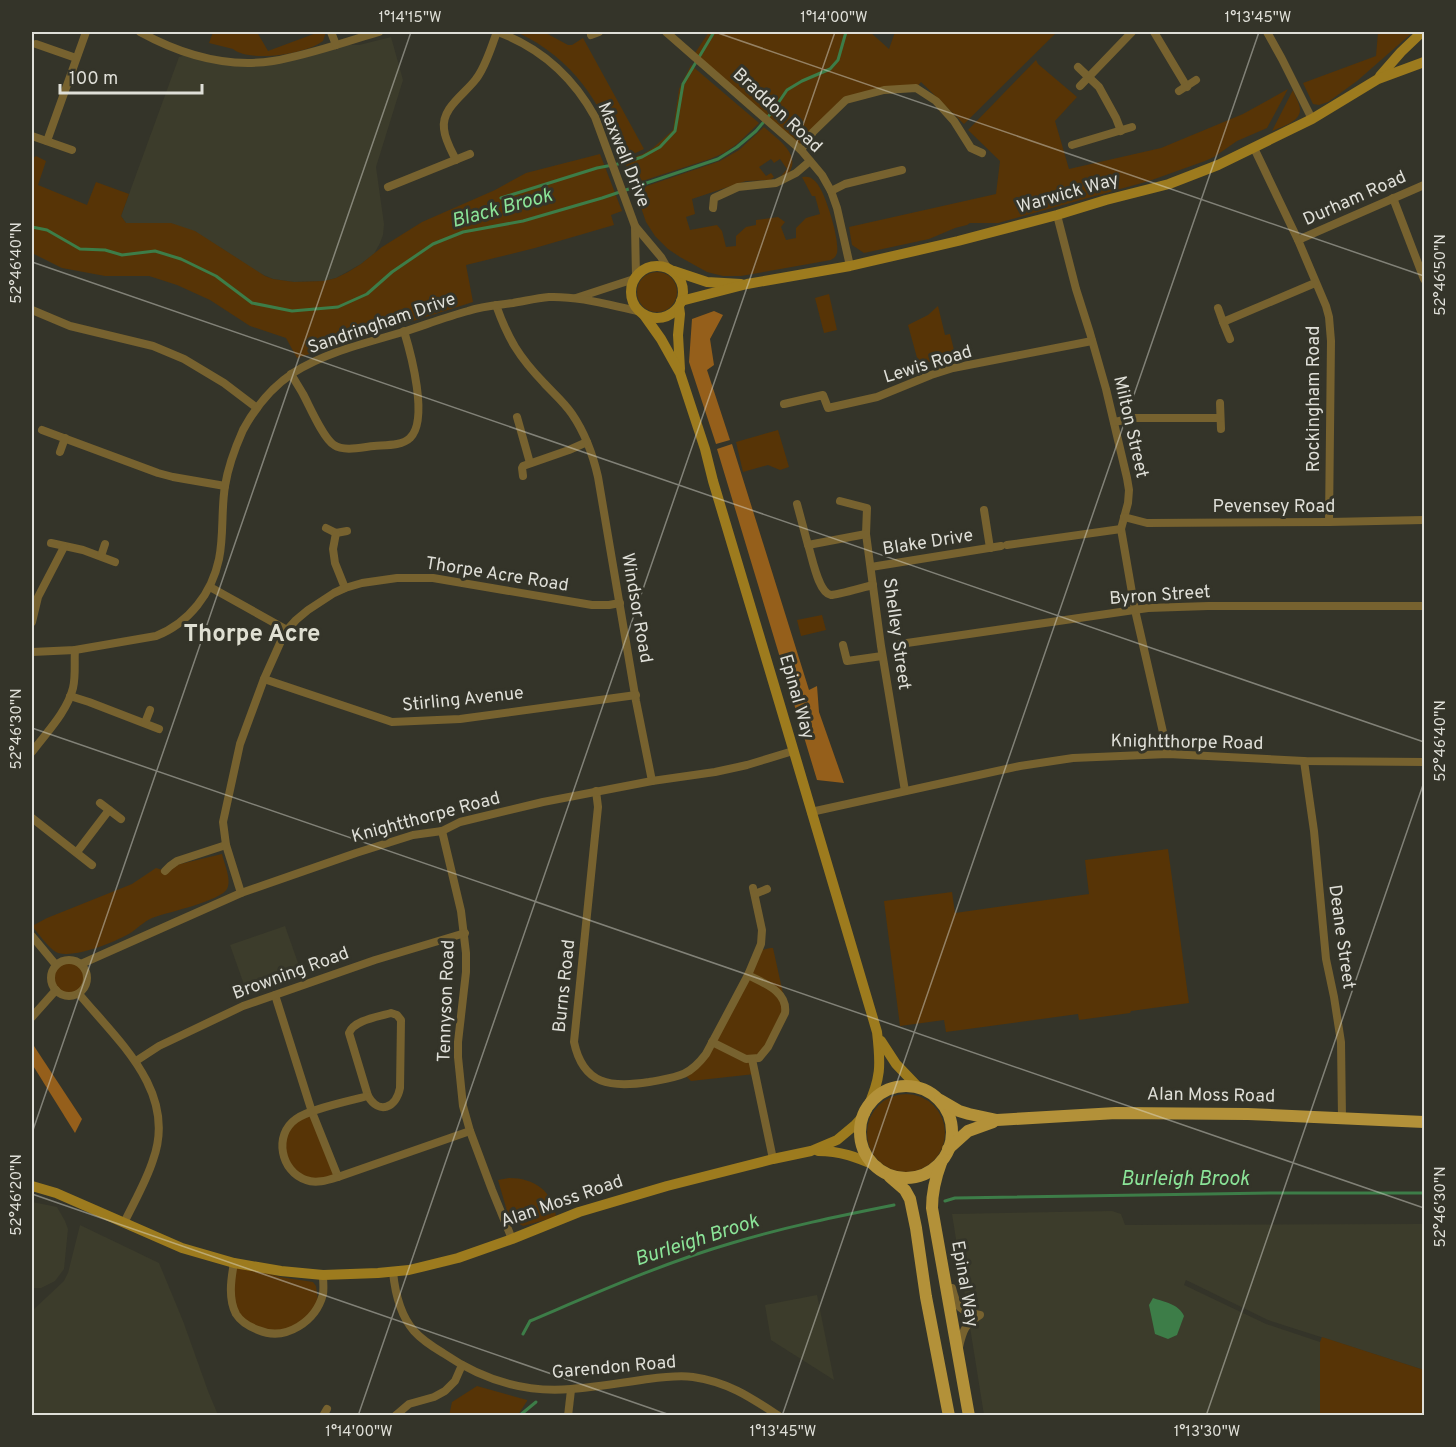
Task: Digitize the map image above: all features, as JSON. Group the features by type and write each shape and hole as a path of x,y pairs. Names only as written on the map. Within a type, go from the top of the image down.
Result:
{"main road":[{"path":"880,1168 904,1178 917,1177 930,1171 945,1154 951,1138 948,1112 940,1100 924,1089 918,1088 902,1086 885,1091 866,1112 861,1126 862,1144 867,1156 880,1168 905,1190 910,1200 949,1416"},
{"name":"Alan Moss Road","path":"940,1100 959,1111 997,1120 1116,1113 1248,1114 1425,1122"},
{"name":"Alan Moss Road","path":"945,1154 968,1131 997,1120"},
{"name":"Epinal Way","path":"945,1154 932,1194 932,1208 969,1416"}],"street":[{"path":"47,141 86,32"},
{"path":"140,32 154,35 189,54 222,61 248,63 289,58 380,32"},
{"path":"331,32 336,45"},
{"path":"456,160 447,141 444,121 453,105 477,78 497,32"},
{"name":"Maxwell Drive","path":"497,32 539,52 563,72 587,102 613,161 635,226 635,278"},
{"name":"Braddon Road","path":"666,32 801,150 822,175 837,208 850,266"},
{"path":"1080,86 1132,32"},
{"path":"1154,32 1183,89 1196,80"},
{"path":"1267,32 1312,119"},
{"name":"Warwick Way","path":"1378,78 1422,32"},
{"path":"36,44 45,52 76,58"},
{"name":"Warwick Way","path":"680,304 747,284 850,266 958,241 1168,184 1218,165 1312,119 1378,78 1425,62"},
{"path":"1078,67 1098,87 1121,131"},
{"path":"801,150 813,132 846,100 884,90 916,88 936,101 951,124 964,134 971,148 981,153"},
{"path":"1072,145 1132,127"},
{"path":"32,136 72,150"},
{"name":"Rockingham Road","path":"1254,148 1298,240 1329,317 1331,330 1329,522"},
{"path":"388,187 470,154"},
{"path":"713,208 714,198 738,187 776,183 796,173 810,161"},
{"path":"831,191 845,184 902,170"},
{"name":"Durham Road","path":"1298,240 1425,185"},
{"path":"1393,198 1425,279"},
{"name":"Milton Street","path":"1057,215 1122,454 1129,490 1128,503 1120,529 1135,610 1168,754"},
{"name":"Maxwell Drive","path":"635,226 670,270"},
{"path":"657,266 670,270 681,283 683,291 680,304 674,312 659,319 641,313 634,306 630,292 635,278 640,272 651,267 657,266"},
{"name":"Warwick Way","path":"670,270 706,282 747,284"},
{"name":"Sandringham Drive","path":"575,298 635,278"},
{"path":"1223,322 1315,283"},
{"name":"Sandringham Drive","path":"32,652 75,650 156,636 169,631 189,615 210,587 219,559 225,486 243,430 266,397 291,374 306,365 332,354 467,311 496,305 549,297 575,298 641,313"},
{"name":"Epinal Way","path":"680,304 678,335 680,373"},
{"name":"Windsor Road","path":"496,305 505,330 518,353 544,384 567,406 587,442 598,477 652,781"},
{"path":"1218,308 1230,339"},
{"path":"32,310 70,326 153,346 184,358 224,383 257,408"},
{"name":"Epinal Way","path":"641,313 661,339 680,373 705,449 877,1032 896,1064 918,1088"},
{"path":"291,374 324,433 334,446 350,448 407,441 417,425 418,415 417,382 404,332"},
{"name":"Lewis Road","path":"784,404 823,394 828,408 877,397 953,368 1092,341"},
{"path":"1220,404 1221,429"},
{"path":"517,417 523,476"},
{"path":"1114,422 1135,418 1220,418"},
{"path":"42,430 158,473 225,486"},
{"path":"60,452 65,438"},
{"path":"523,465 587,442"},
{"name":"Shelley Street","path":"840,501 867,508 866,534 882,656 905,791"},
{"path":"797,504 820,585 825,592 832,595 873,585"},
{"name":"Blake Drive","path":"984,510 990,548"},
{"name":"Pevensey Road","path":"1124,517 1147,523 1425,520"},
{"path":"326,528 336,533 347,531"},
{"name":"Blake Drive","path":"871,567 1120,529"},
{"path":"336,533 333,549 335,563 345,588"},
{"path":"808,545 866,534"},
{"path":"51,543 115,562"},
{"path":"101,556 105,544"},
{"path":"32,622 38,597 64,547"},
{"name":"Thorpe Acre Road","path":"241,893 226,845 224,822 240,744 274,654 287,630 308,610 345,588 385,579 433,578 592,605 620,603"},
{"path":"210,587 287,630"},
{"name":"Byron Street","path":"900,644 1148,608 1425,606"},
{"path":"843,645 848,661 882,656"},
{"path":"32,752 58,717 70,696 74,678 75,650"},
{"name":"Stirling Avenue","path":"264,679 392,722 460,719 636,695"},
{"path":"70,696 159,729"},
{"path":"145,723 150,710"},
{"name":"Knightthorpe Road","path":"81,964 241,893 356,852 413,836 442,831 460,822 596,791 715,772 793,751"},
{"name":"Knightthorpe Road","path":"812,812 1020,766 1117,755 1168,754 1304,761 1425,762"},
{"name":"Deane Street","path":"1304,761 1314,831 1326,959 1341,1041 1342,1118"},
{"name":"Burns Road","path":"596,791 598,807 574,1042 579,1062 585,1070 600,1080 619,1084 636,1084 685,1075 698,1065 748,975 758,951 762,936 754,891 767,889"},
{"path":"100,803 121,819"},
{"path":"77,852 109,810"},
{"path":"32,818 92,865"},
{"name":"Tennyson Road","path":"442,831 465,933 466,972 458,1058 463,1106 470,1131 512,1239"},
{"path":"165,871 177,861 226,845"},
{"name":"Browning Road","path":"136,1061 159,1046 243,1006 375,960 465,933"},
{"path":"33,940 56,965"},
{"path":"64,960 81,964 88,979 84,989 78,994 67,996 56,990 51,979 56,965 64,960"},
{"path":"712,1042 746,1059 759,1058 768,1047 786,1007 784,1000 774,988 748,975"},
{"path":"32,1017 56,990"},
{"path":"78,994 136,1061 144,1073 156,1106 159,1129 154,1160 124,1223"},
{"path":"275,995 312,1112 338,1177"},
{"path":"391,1013 397,1015 400,1020 398,1096 388,1106 379,1107 372,1103 368,1096 349,1033 351,1028 358,1023 391,1013"},
{"name":"Epinal Way","path":"866,1112 879,1079 877,1032"},
{"path":"752,1059 773,1159"},
{"path":"368,1096 296,1119 283,1138 282,1150 290,1170 307,1181 318,1182 470,1131"},
{"name":"Alan Moss Road","path":"32,1186 56,1193 182,1248 234,1263 323,1275 393,1272 458,1258 579,1212 667,1186 811,1151 837,1140 866,1112"},
{"name":"Alan Moss Road","path":"811,1151 848,1154 880,1168"},
{"path":"940,1256 948,1272 955,1303 965,1311 980,1315 967,1324 958,1352"},
{"path":"234,1263 231,1282 236,1314 248,1326 264,1333 280,1334 308,1321 324,1292 323,1275"},
{"name":"Garendon Road","path":"393,1272 400,1306 414,1330 428,1343 481,1375 532,1389 571,1389 672,1376 694,1377 720,1383 742,1392 779,1416"},
{"path":"394,1416 409,1404 434,1397 445,1391 454,1381 462,1365"},
{"path":"568,1416 571,1389"}],"shaded area":[{"path":"213,32 257,32 268,51 319,32 326,32 323,41 315,46 292,53 264,56 241,53 209,43"},
{"path":"517,32 544,32 568,45 583,38 644,149 623,159 604,119 583,84 555,56"},
{"path":"709,32 870,32 889,49 895,32 1057,32 964,124 921,82 916,88 846,100 801,150 693,56"},
{"path":"1378,32 1413,32 1357,81 1328,102 1313,104 1303,83 1376,56"},
{"path":"391,37 403,80 376,167 384,224 383,235 374,254 361,264 336,278 324,281 294,282 273,279 257,272 221,248 171,223 126,223 121,216 179,57 190,54 247,63 336,45 359,45"},
{"path":"1036,60 1077,97 1055,121 1069,169 1161,148 1243,114 1288,89 1267,128 1237,141 1205,161 1149,181 998,223 970,223 929,239 864,253 852,245 849,227 996,194 1000,161 968,130"},
{"path":"691,65 759,123 724,153 633,184 624,160 653,148 673,130 679,89"},
{"path":"1293,90 1300,110 1297,118 1272,131"},
{"path":"764,127 789,152 792,158 791,173 781,176 787,169 780,159 774,163 771,159 759,167 766,176 771,173 774,177 770,180 746,181 692,199 695,214 686,217 690,230 717,225 722,231 726,247 736,246 736,236 746,227 756,225 756,220 778,217 785,222 781,227 786,240 796,238 796,228 806,218 820,214 815,196 812,196 802,177 808,177 819,186 827,204 834,227 837,253 831,260 741,276 723,276 707,272 668,249 655,236 646,222 635,190 720,161 739,150"},
{"path":"600,154 622,211 611,215 614,225 466,265 473,302 297,358 286,338 250,326 210,300 177,285 149,276 105,276 62,268 32,253 32,159 36,156 46,161 38,185 87,205 96,182 129,194 121,216 126,223 171,223 195,231 265,276 294,282 324,281 336,278 361,264 382,247 422,222 495,190 526,173"},
{"path":"657,272 671,278 677,292 671,306 657,312 643,306 637,292 643,278"},
{"path":"829,294 837,330 824,333 815,298"},
{"path":"938,306 945,335 950,334 955,354 919,365 908,325 928,315"},
{"path":"714,311 723,315 710,339 714,365 707,370 730,440 716,444 689,362 692,319"},
{"path":"778,430 789,467 780,470 768,465 743,472 736,442"},
{"path":"732,444 809,690 817,686 819,712 844,783 817,780 717,449"},
{"path":"822,615 826,630 801,636 797,620"},
{"path":"1168,849 1189,1003 1079,1020 1078,1014 946,1032 944,1020 900,1026 884,901 952,892 955,913 1089,894 1085,860"},
{"path":"222,854 229,881 227,889 222,893 205,902 152,918 132,932 106,944 75,953 58,953 32,926 132,884 156,868 169,872 176,865"},
{"path":"285,926 303,977 248,996 230,945"},
{"path":"773,948 786,1007 768,1047 752,1059 755,1074 691,1081 685,1075 698,1065 758,951"},
{"path":"69,960 82,965 87,978 82,991 69,996 56,991 51,978 56,965"},
{"path":"32,1043 82,1119 75,1133 32,1064"},
{"path":"906,1094 921,1097 934,1105 942,1118 945,1133 942,1148 934,1161 921,1169 906,1172 891,1169 878,1161 870,1148 867,1133 870,1118 878,1105 891,1097"},
{"path":"312,1112 338,1177 318,1182 290,1170 283,1138 288,1128"},
{"path":"509,1178 526,1180 541,1188 551,1200 556,1217 523,1226 509,1218 498,1180"},
{"path":"32,1202 57,1207 68,1229 64,1269 55,1281 41,1288 32,1288"},
{"path":"1112,1211 1121,1214 1125,1225 1424,1224 1424,1370 1268,1320 1186,1280 1184,1285 1266,1324 1320,1342 1320,1415 984,1415 952,1214"},
{"path":"80,1225 159,1263 218,1415 32,1416 32,1311 64,1281"},
{"path":"234,1263 280,1277 313,1282 316,1286 319,1307 295,1329 264,1333 236,1314 232,1299"},
{"path":"817,1295 834,1380 771,1340 765,1305"},
{"path":"1153,1298 1171,1304 1182,1312 1184,1316 1177,1335 1168,1339 1155,1334 1149,1305"},
{"path":"1322,1337 1424,1370 1424,1415 1320,1415 1320,1342"},
{"path":"477,1386 527,1401 518,1415 449,1416 452,1402"}],"waterway":[{"name":"Black Brook","path":"501,198 597,168 642,157 660,147 675,131 683,84 714,32"},
{"name":"Black Brook","path":"32,227 47,230 80,249 105,250 122,255 155,251 181,259 216,276 252,303 292,311 338,307 367,294 392,272 433,244 463,232 523,221 602,198 718,159 756,131 787,90 830,69 838,60 846,32"},
{"name":"Burleigh Brook","path":"945,1201 955,1198 1424,1193"},
{"name":"Burleigh Brook","path":"523,1334 530,1321 681,1260 772,1232 894,1205"},
{"name":"Burleigh Brook","path":"519,1416 536,1402"}],"district":[{"name":"Thorpe Acre","path":"252,635"}]}
